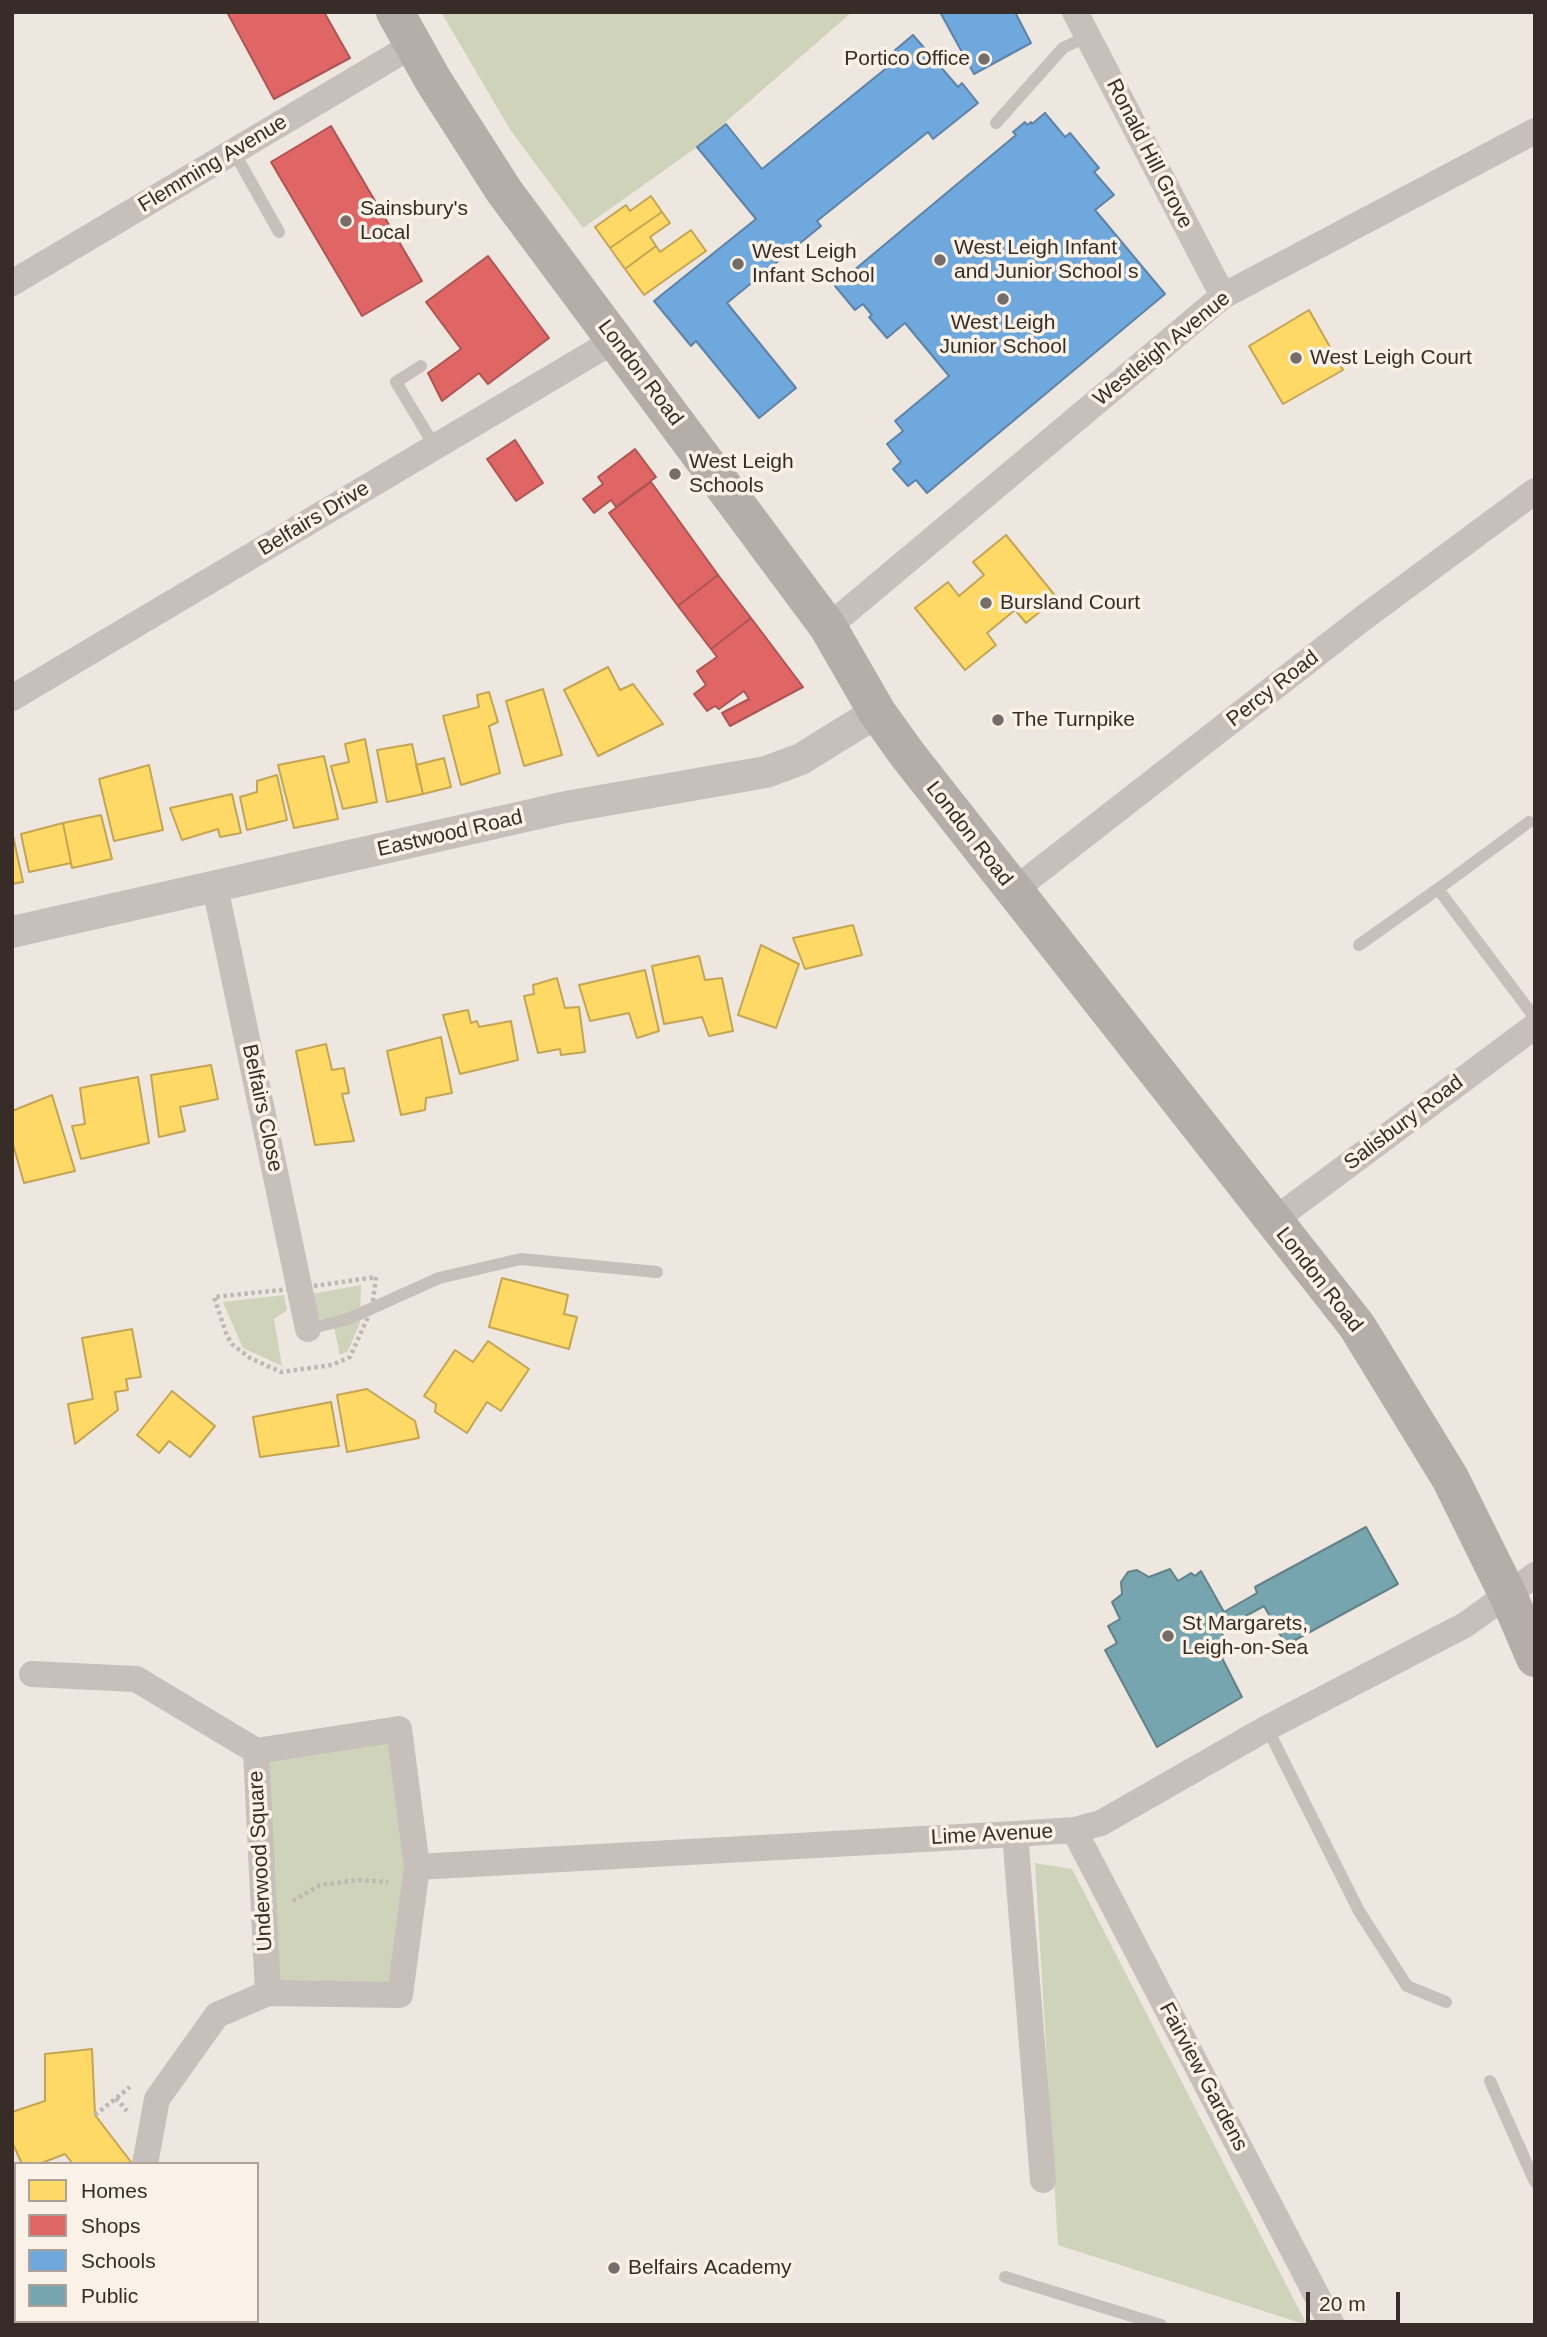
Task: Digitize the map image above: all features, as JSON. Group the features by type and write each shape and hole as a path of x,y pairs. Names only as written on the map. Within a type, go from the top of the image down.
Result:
{"main road":[{"name":"London Road","path":"395,12 413,46 504,191 828,627 877,712 1013,891 1357,1326 1450,1478 1521,1585 1535,1658"}],"street":[{"name":"Ronald Hill Grove","path":"1075,12 1223,296"},
{"name":"Flemming Avenue","path":"12,283 413,46"},
{"name":"Westleigh Avenue","path":"828,627 1223,296 1535,131"},
{"name":"Belfairs Drive","path":"12,698 615,340"},
{"name":"Percy Road","path":"1013,891 1362,619 1535,491"},
{"name":"Eastwood Road","path":"12,932 566,807 766,772 801,759 877,712"},
{"name":"Belfairs Close","path":"215,887 308,1329"},
{"name":"Salisbury Road","path":"1273,1221 1535,1026"},
{"name":"Lime Avenue","path":"415,1875 1074,1830 1101,1823 1267,1728 1465,1625 1521,1585"},
{"path":"32,1674 136,1679 256,1751"},
{"name":"Underwood Square","path":"399,1729 415,1875 400,1996 268,1993 256,1751 399,1729"},
{"name":"Fairview Gardens","path":"1074,1830 1332,2325"},
{"path":"1015,1834 1043,2180"},
{"path":"145,2162 157,2099 217,2015 268,1993"}],"lane":[{"path":"996,123 1063,48 1087,36"},
{"path":"234,152 279,232"},
{"path":"421,366 396,382 435,447"},
{"path":"1359,945 1530,822"},
{"path":"1438,889 1535,1018"},
{"path":"308,1329 348,1319 439,1278 521,1259 657,1272"},
{"path":"1267,1728 1359,1911 1407,1986 1447,2002"},
{"path":"1490,2081 1535,2182"},
{"path":"1006,2277 1161,2325"}],"path":[{"path":"264,1916 320,1885 415,1875"}],"green space":[{"path":"441,12 852,12 697,147 583,228 511,131"},
{"path":"361,1285 360,1323 348,1351 340,1355 332,1318 314,1320 306,1295"},
{"path":"284,1295 287,1310 274,1319 282,1366 243,1348 223,1302"},
{"path":"390,1741 406,1869 392,1983 279,1982 265,1758"},
{"path":"1035,1863 1072,1869 1307,2325 1058,2245"},
{"path":"12,2205 14,2323 104,2325 12,2325"}],"building: Homes":[{"path":"651,196 662,212 610,248 595,227 626,205 630,211"},
{"path":"662,212 670,223 650,237 656,246 625,269 610,248"},
{"path":"691,230 706,251 644,295 625,269 656,246 660,252"},
{"name":"West Leigh Court","path":"1309,310 1343,370 1283,404 1249,346"},
{"name":"Bursland Court","path":"1006,535 1057,598 1026,623 1015,610 987,633 996,645 965,670 915,608 948,582 959,596 984,575 973,562"},
{"path":"608,667 620,690 633,684 663,724 598,756 564,690"},
{"path":"543,689 562,755 524,766 506,701"},
{"path":"489,692 498,722 489,726 500,773 461,785 443,716 479,707 477,695"},
{"path":"365,739 377,802 343,809 331,766 349,762 345,744"},
{"path":"412,744 423,794 387,802 377,750"},
{"path":"324,756 338,819 294,828 278,765"},
{"path":"444,758 451,787 423,794 416,765"},
{"path":"149,765 163,830 114,841 99,779"},
{"path":"277,775 287,820 247,830 240,797 257,792 257,781"},
{"path":"232,794 241,833 220,837 218,829 182,840 170,808"},
{"path":"101,815 112,859 72,868 63,823"},
{"path":"63,823 71,863 29,872 21,834"},
{"path":"12,831 23,882 12,884"},
{"path":"853,925 862,955 805,969 793,938"},
{"path":"761,945 799,964 776,1028 738,1015"},
{"path":"699,956 705,980 722,978 733,1031 709,1036 702,1017 664,1024 652,966"},
{"path":"645,970 659,1031 637,1038 629,1013 590,1021 579,985"},
{"path":"557,978 565,1008 579,1007 585,1052 561,1055 560,1049 538,1053 524,996 534,994 533,985"},
{"path":"468,1010 471,1023 477,1021 479,1027 511,1021 518,1060 460,1074 443,1015"},
{"path":"441,1037 452,1093 426,1098 425,1110 401,1115 387,1051"},
{"path":"326,1044 332,1070 344,1068 349,1093 342,1094 354,1141 315,1145 296,1051"},
{"path":"211,1065 218,1099 180,1107 185,1131 159,1137 151,1075"},
{"path":"138,1077 149,1143 81,1159 72,1126 85,1124 80,1088"},
{"path":"52,1095 75,1171 24,1183 12,1141 12,1111"},
{"path":"502,1278 568,1295 564,1314 577,1317 569,1349 489,1327"},
{"path":"132,1329 141,1377 126,1379 128,1390 115,1392 118,1410 75,1444 68,1404 93,1399 82,1338"},
{"path":"488,1341 529,1369 501,1411 487,1402 467,1433 435,1412 436,1404 424,1396 455,1350 473,1362"},
{"path":"367,1389 415,1421 419,1438 347,1452 337,1395"},
{"path":"172,1391 215,1426 190,1457 169,1441 159,1453 137,1435"},
{"path":"331,1402 339,1446 260,1457 253,1417"},
{"path":"92,2049 95,2115 131,2162 71,2162 65,2154 44,2162 21,2162 12,2142 12,2112 45,2101 45,2054"}],"building: Shops":[{"path":"227,12 324,12 350,58 274,99"},
{"name":"Sainsbury's Local","path":"331,126 422,281 362,316 271,162"},
{"path":"488,256 549,338 488,384 479,373 442,401 428,373 461,349 426,302"},
{"path":"515,440 543,483 516,501 487,459"},
{"path":"635,449 656,477 616,507 611,500 594,513 583,499 603,484 598,477"},
{"path":"651,482 718,575 678,606 609,513"},
{"path":"718,575 751,618 711,649 678,606"},
{"path":"751,618 803,687 730,726 722,713 749,699 744,691 719,709 715,706 707,711 694,694 706,685 697,671 717,657 711,649"}],"building: Schools":[{"name":"Portico Office","path":"940,12 1015,12 1031,43 974,74"},
{"name":"West Leigh Infant School","path":"913,35 958,87 962,83 978,103 933,139 928,132 817,221 821,226 727,303 796,388 759,418 696,341 691,346 654,301 756,219 697,147 726,124 762,169 900,57 894,51"},
{"name":"West Leigh Junior School","path":"1045,113 1065,137 1070,133 1099,168 1094,172 1114,195 1095,210 1165,294 927,493 916,480 908,486 893,469 901,462 887,444 903,431 895,421 949,376 905,323 887,338 869,317 872,315 863,304 855,310 835,286 1016,135 1013,132 1025,122 1027,125 1031,122 1032,124"}],"building: Public":[{"name":"St Margarets, Leigh-on-Sea","path":"1366,1527 1398,1584 1286,1645 1264,1606 1220,1630 1232,1652 1222,1658 1242,1697 1157,1747 1105,1650 1117,1643 1108,1626 1120,1619 1112,1602 1122,1594 1121,1582 1128,1572 1137,1570 1149,1577 1170,1569 1178,1581 1191,1573 1195,1576 1201,1571 1224,1612 1257,1593 1255,1587"}],"place":[{"name":"Portico Office","path":"984,59"},
{"name":"Sainsbury's Local","path":"346,221"},
{"name":"West Leigh Infant and Junior School s","path":"940,260"},
{"name":"West Leigh Infant School","path":"738,264"},
{"name":"West Leigh Junior School","path":"1003,299"},
{"name":"West Leigh Court","path":"1296,358"},
{"name":"West Leigh Schools","path":"675,474"},
{"name":"Bursland Court","path":"986,603"},
{"name":"The Turnpike","path":"998,720"},
{"name":"St Margarets, Leigh-on-Sea","path":"1168,1636"},
{"name":"Belfairs Academy","path":"614,2268"}]}
